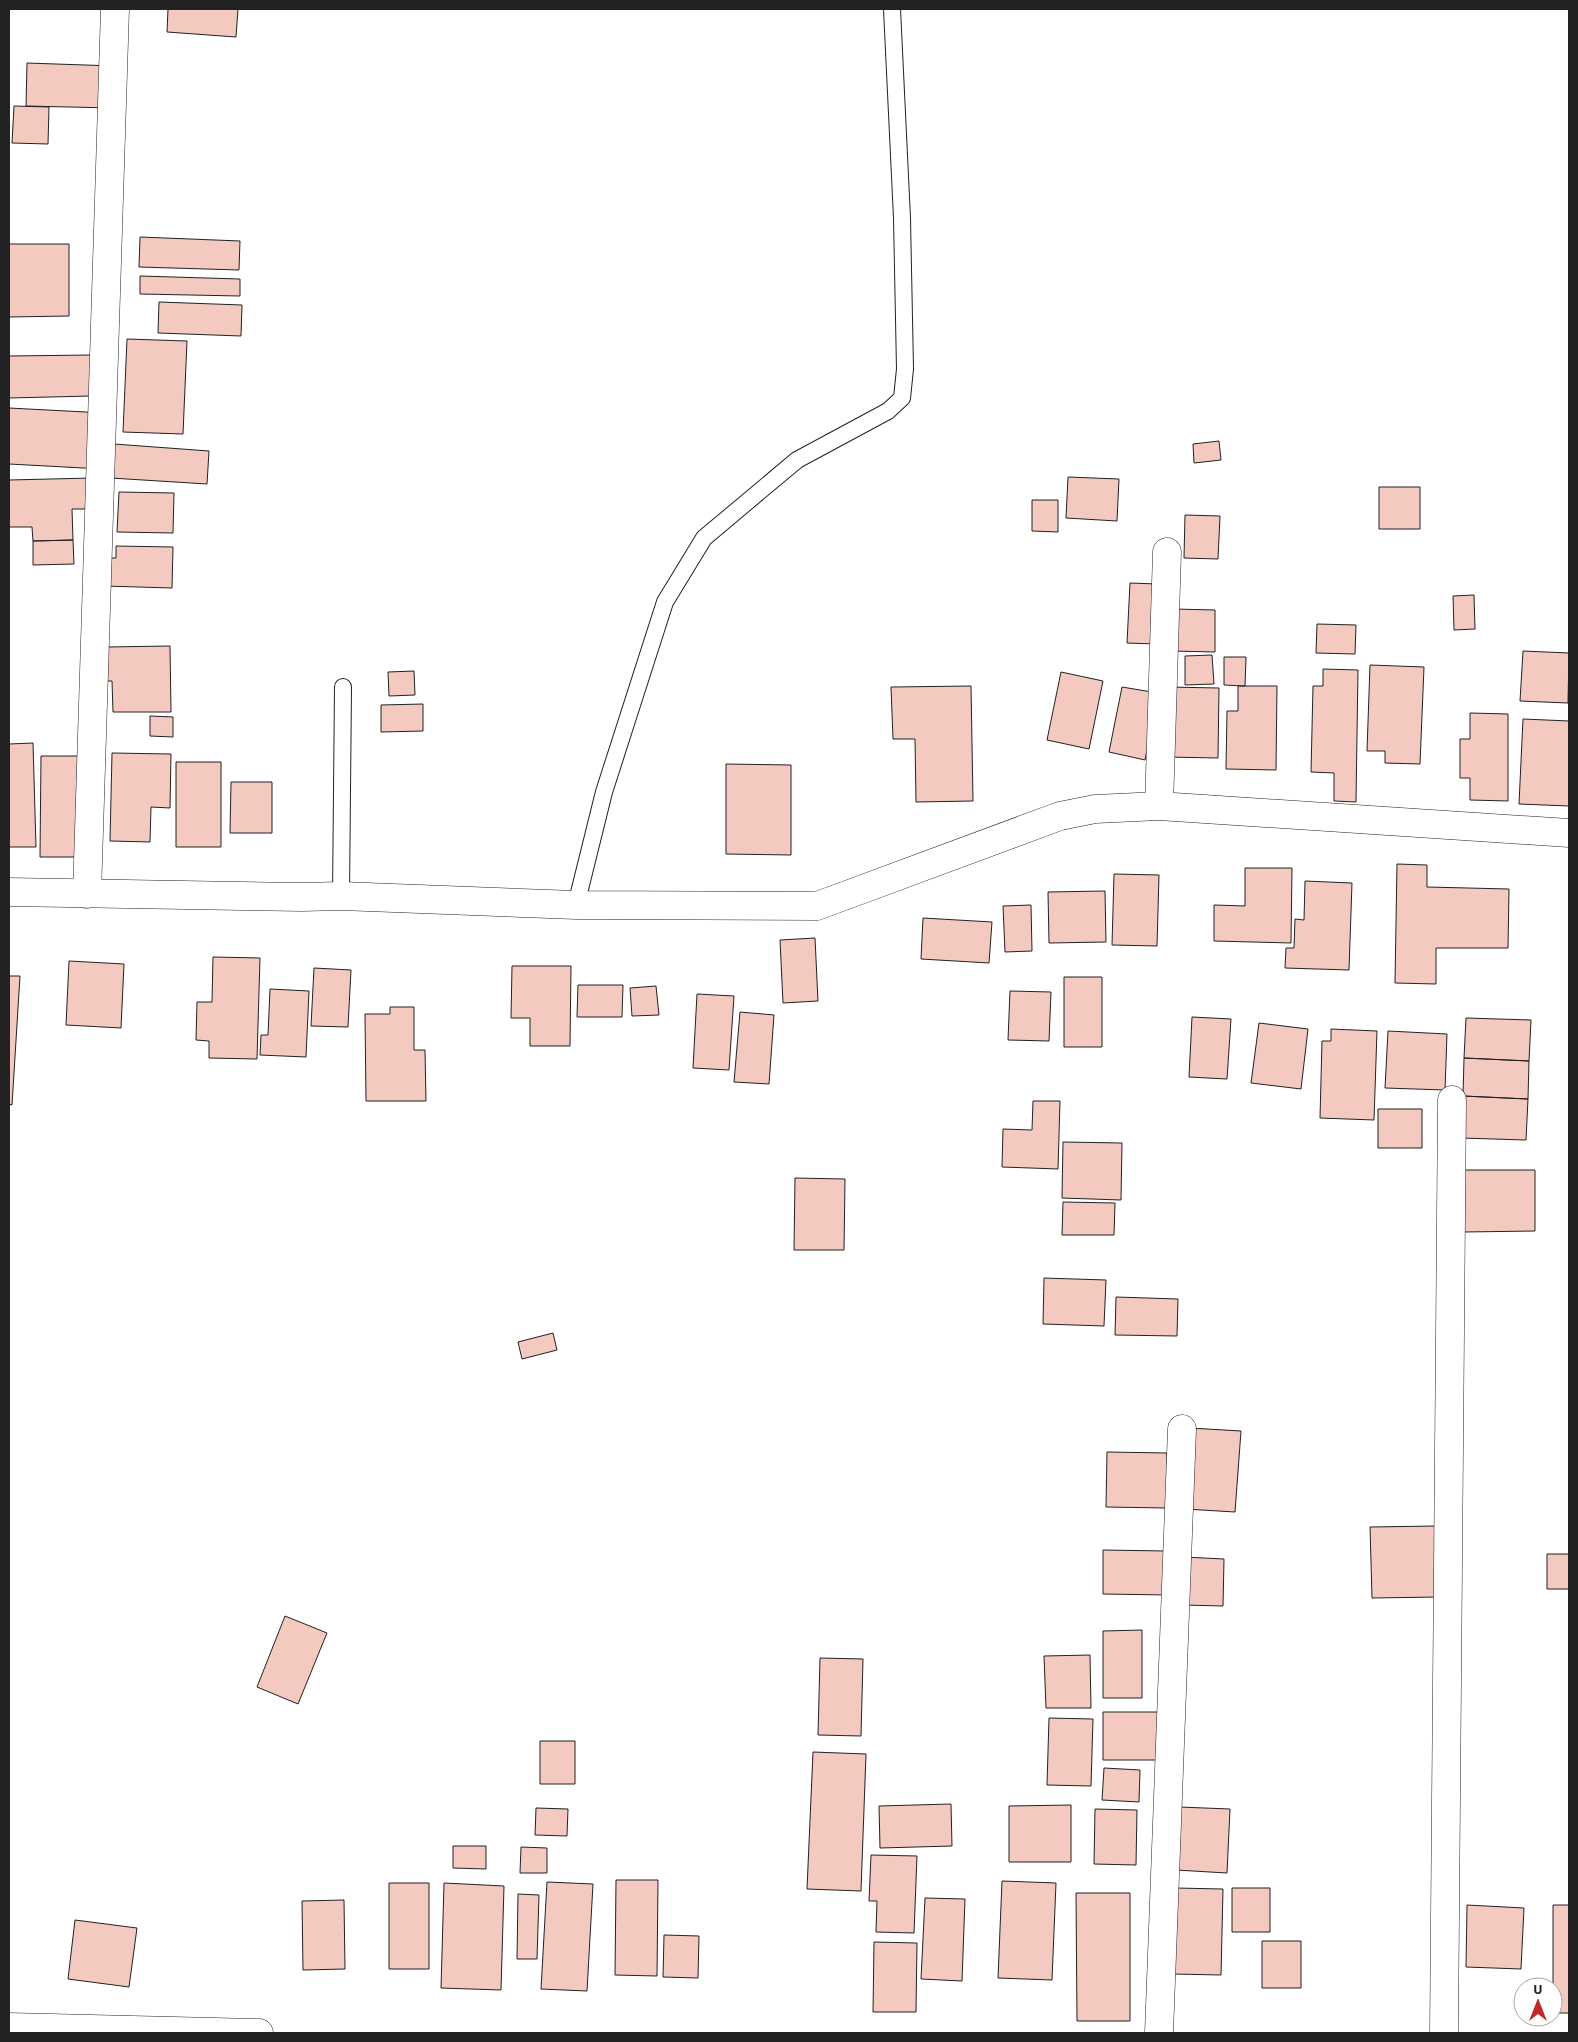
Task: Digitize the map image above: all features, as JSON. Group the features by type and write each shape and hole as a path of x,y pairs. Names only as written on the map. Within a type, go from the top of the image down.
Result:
{"street":[{"path":"87,894 115,9"},
{"path":"1159,806 1167,552"},
{"path":"9,892 302,898 341,896 576,905 817,906 1060,816 1095,808 1159,806 1569,833"},
{"path":"1444,2033 1452,1100"},
{"path":"1159,2033 1182,1429"},
{"path":"9,2027 141,2032 259,2033"}],"lane":[{"path":"576,905 604,792 665,602 704,538 797,460 888,411 902,398 905,369 902,218 892,9"},
{"path":"341,896 343,687"}],"building":[{"path":"168,9 238,9 236,37 167,32"},
{"path":"27,63 114,66 113,108 26,106"},
{"path":"14,106 49,107 48,144 12,143"},
{"path":"140,237 240,241 239,270 139,267"},
{"path":"9,244 69,244 69,316 9,317"},
{"path":"140,276 240,279 240,296 140,294"},
{"path":"159,302 242,305 241,336 158,333"},
{"path":"127,339 187,341 183,434 123,432"},
{"path":"91,355 91,396 9,398 9,356"},
{"path":"9,408 105,413 102,469 9,464"},
{"path":"1219,441 1221,460 1194,463 1193,444"},
{"path":"114,444 209,451 207,484 111,478"},
{"path":"1068,477 1119,479 1117,521 1066,518"},
{"path":"92,478 93,509 72,509 73,540 33,541 32,527 9,527 9,480"},
{"path":"1379,487 1420,487 1420,529 1379,529"},
{"path":"119,492 174,493 173,533 117,532"},
{"path":"1032,500 1058,500 1058,532 1032,531"},
{"path":"1185,515 1220,516 1218,559 1184,558"},
{"path":"73,540 74,564 33,565 33,541"},
{"path":"116,546 173,547 172,588 104,586 105,558 116,558"},
{"path":"1130,583 1158,584 1156,644 1127,643"},
{"path":"1474,595 1475,629 1454,630 1453,596"},
{"path":"1173,609 1215,610 1215,652 1172,651"},
{"path":"1317,624 1356,625 1355,654 1316,653"},
{"path":"170,646 171,712 113,712 112,681 106,681 106,647"},
{"path":"1523,651 1569,653 1568,703 1520,701"},
{"path":"1212,655 1214,684 1185,685 1185,656"},
{"path":"1224,657 1246,657 1245,686 1224,685"},
{"path":"1370,665 1424,667 1420,764 1385,763 1385,751 1367,751"},
{"path":"1323,669 1358,670 1356,802 1334,801 1334,773 1311,772 1313,686 1323,686"},
{"path":"414,671 415,695 389,696 388,672"},
{"path":"1061,672 1103,681 1089,749 1047,740"},
{"path":"971,686 973,801 916,802 915,739 893,739 891,687"},
{"path":"1238,686 1277,686 1276,770 1226,769 1227,711 1238,711"},
{"path":"1122,687 1158,693 1145,760 1109,752"},
{"path":"1167,687 1219,688 1218,758 1167,757"},
{"path":"423,704 423,731 381,732 381,705"},
{"path":"1470,713 1508,714 1508,801 1470,800 1470,778 1460,778 1460,739 1470,739"},
{"path":"150,716 173,717 173,737 150,736"},
{"path":"1523,719 1569,721 1569,806 1519,804"},
{"path":"33,743 36,847 9,847 9,744"},
{"path":"112,753 171,754 170,808 151,807 150,842 110,841"},
{"path":"41,756 84,756 83,857 40,857"},
{"path":"176,762 221,762 221,847 176,847"},
{"path":"726,764 791,765 791,855 726,854"},
{"path":"231,782 272,782 272,833 230,833"},
{"path":"1397,864 1427,865 1427,887 1509,889 1508,948 1436,948 1436,984 1395,983"},
{"path":"1245,868 1292,868 1291,943 1214,941 1214,905 1245,906"},
{"path":"1114,874 1159,875 1157,946 1112,945"},
{"path":"1305,881 1352,883 1349,970 1285,968 1286,948 1294,948 1295,919 1304,920"},
{"path":"1105,891 1106,942 1049,943 1048,892"},
{"path":"1031,905 1032,951 1005,952 1003,906"},
{"path":"923,918 992,922 989,963 921,959"},
{"path":"815,938 818,1001 783,1003 780,940"},
{"path":"213,957 260,958 257,1059 209,1058 209,1041 196,1040 197,1002 212,1002"},
{"path":"69,961 124,964 121,1028 66,1025"},
{"path":"512,966 571,966 570,1046 530,1046 530,1018 511,1018"},
{"path":"314,968 351,970 348,1027 311,1026"},
{"path":"9,976 20,976 12,1105 9,1104"},
{"path":"1064,977 1102,977 1102,1047 1064,1047"},
{"path":"578,985 623,985 622,1017 577,1017"},
{"path":"656,986 659,1015 632,1016 630,988"},
{"path":"270,989 309,991 306,1057 260,1055 261,1035 268,1035"},
{"path":"1010,991 1051,992 1049,1041 1008,1040"},
{"path":"697,994 734,996 729,1070 693,1068"},
{"path":"390,1007 414,1007 414,1050 425,1050 426,1101 366,1101 365,1014 390,1014"},
{"path":"740,1012 774,1015 769,1084 734,1082"},
{"path":"1192,1017 1231,1019 1227,1079 1189,1077"},
{"path":"1466,1018 1531,1020 1529,1061 1464,1058"},
{"path":"1259,1023 1308,1029 1301,1089 1251,1083"},
{"path":"1331,1029 1377,1031 1374,1120 1320,1118 1322,1041 1331,1041"},
{"path":"1388,1031 1447,1034 1445,1090 1385,1088"},
{"path":"1464,1058 1529,1061 1528,1099 1463,1096"},
{"path":"1463,1096 1528,1099 1526,1140 1461,1138"},
{"path":"1033,1101 1060,1101 1058,1169 1002,1167 1003,1129 1032,1130"},
{"path":"1378,1109 1422,1109 1422,1148 1378,1148"},
{"path":"1063,1142 1122,1143 1121,1200 1062,1198"},
{"path":"1463,1170 1535,1170 1535,1231 1464,1232"},
{"path":"795,1178 845,1179 844,1250 794,1250"},
{"path":"1063,1202 1115,1203 1114,1235 1062,1235"},
{"path":"1044,1278 1106,1280 1104,1326 1043,1324"},
{"path":"1116,1297 1178,1299 1177,1336 1115,1335"},
{"path":"553,1333 557,1350 522,1359 518,1342"},
{"path":"1190,1428 1241,1431 1235,1512 1185,1509"},
{"path":"1107,1452 1167,1453 1167,1508 1106,1507"},
{"path":"1436,1526 1438,1597 1372,1598 1370,1527"},
{"path":"1103,1550 1167,1551 1167,1595 1103,1594"},
{"path":"1547,1554 1569,1554 1569,1589 1547,1589"},
{"path":"1184,1557 1224,1559 1223,1606 1182,1605"},
{"path":"285,1616 327,1633 298,1704 257,1687"},
{"path":"1142,1630 1142,1698 1103,1698 1103,1631"},
{"path":"1090,1655 1091,1708 1046,1708 1044,1656"},
{"path":"820,1658 863,1659 861,1736 818,1735"},
{"path":"1103,1712 1158,1712 1158,1760 1103,1760"},
{"path":"1049,1718 1093,1719 1091,1786 1047,1785"},
{"path":"540,1741 575,1741 575,1784 540,1784"},
{"path":"813,1752 866,1754 861,1891 807,1889"},
{"path":"1104,1768 1140,1770 1139,1802 1102,1800"},
{"path":"951,1804 952,1846 880,1848 879,1806"},
{"path":"1071,1805 1071,1862 1009,1862 1009,1806"},
{"path":"1179,1807 1230,1809 1227,1873 1176,1870"},
{"path":"536,1808 568,1809 567,1836 535,1835"},
{"path":"1095,1809 1137,1810 1136,1865 1094,1864"},
{"path":"453,1846 486,1846 486,1869 453,1868"},
{"path":"521,1847 547,1848 547,1873 520,1873"},
{"path":"871,1855 917,1856 914,1933 876,1932 877,1901 869,1901"},
{"path":"616,1880 658,1880 657,1976 615,1975"},
{"path":"1002,1881 1056,1883 1052,1980 998,1978"},
{"path":"547,1882 593,1884 587,1991 541,1989"},
{"path":"389,1883 429,1883 429,1969 389,1969"},
{"path":"444,1883 504,1886 501,1990 441,1988"},
{"path":"1175,1888 1223,1889 1221,1975 1173,1974"},
{"path":"1232,1888 1270,1888 1270,1932 1232,1932"},
{"path":"1076,1893 1130,1893 1130,2021 1077,2021"},
{"path":"518,1894 539,1895 537,1959 517,1959"},
{"path":"925,1898 965,1899 962,1981 921,1979"},
{"path":"344,1900 345,1969 303,1970 302,1901"},
{"path":"1467,1905 1524,1908 1521,1969 1466,1967"},
{"path":"1553,1905 1569,1905 1569,2013 1563,2013 1563,1977 1553,1977"},
{"path":"75,1920 137,1928 129,1987 68,1979"},
{"path":"664,1935 699,1936 698,1978 663,1977"},
{"path":"1262,1941 1301,1941 1301,1988 1262,1988"},
{"path":"874,1942 917,1943 916,2012 873,2012"}]}
